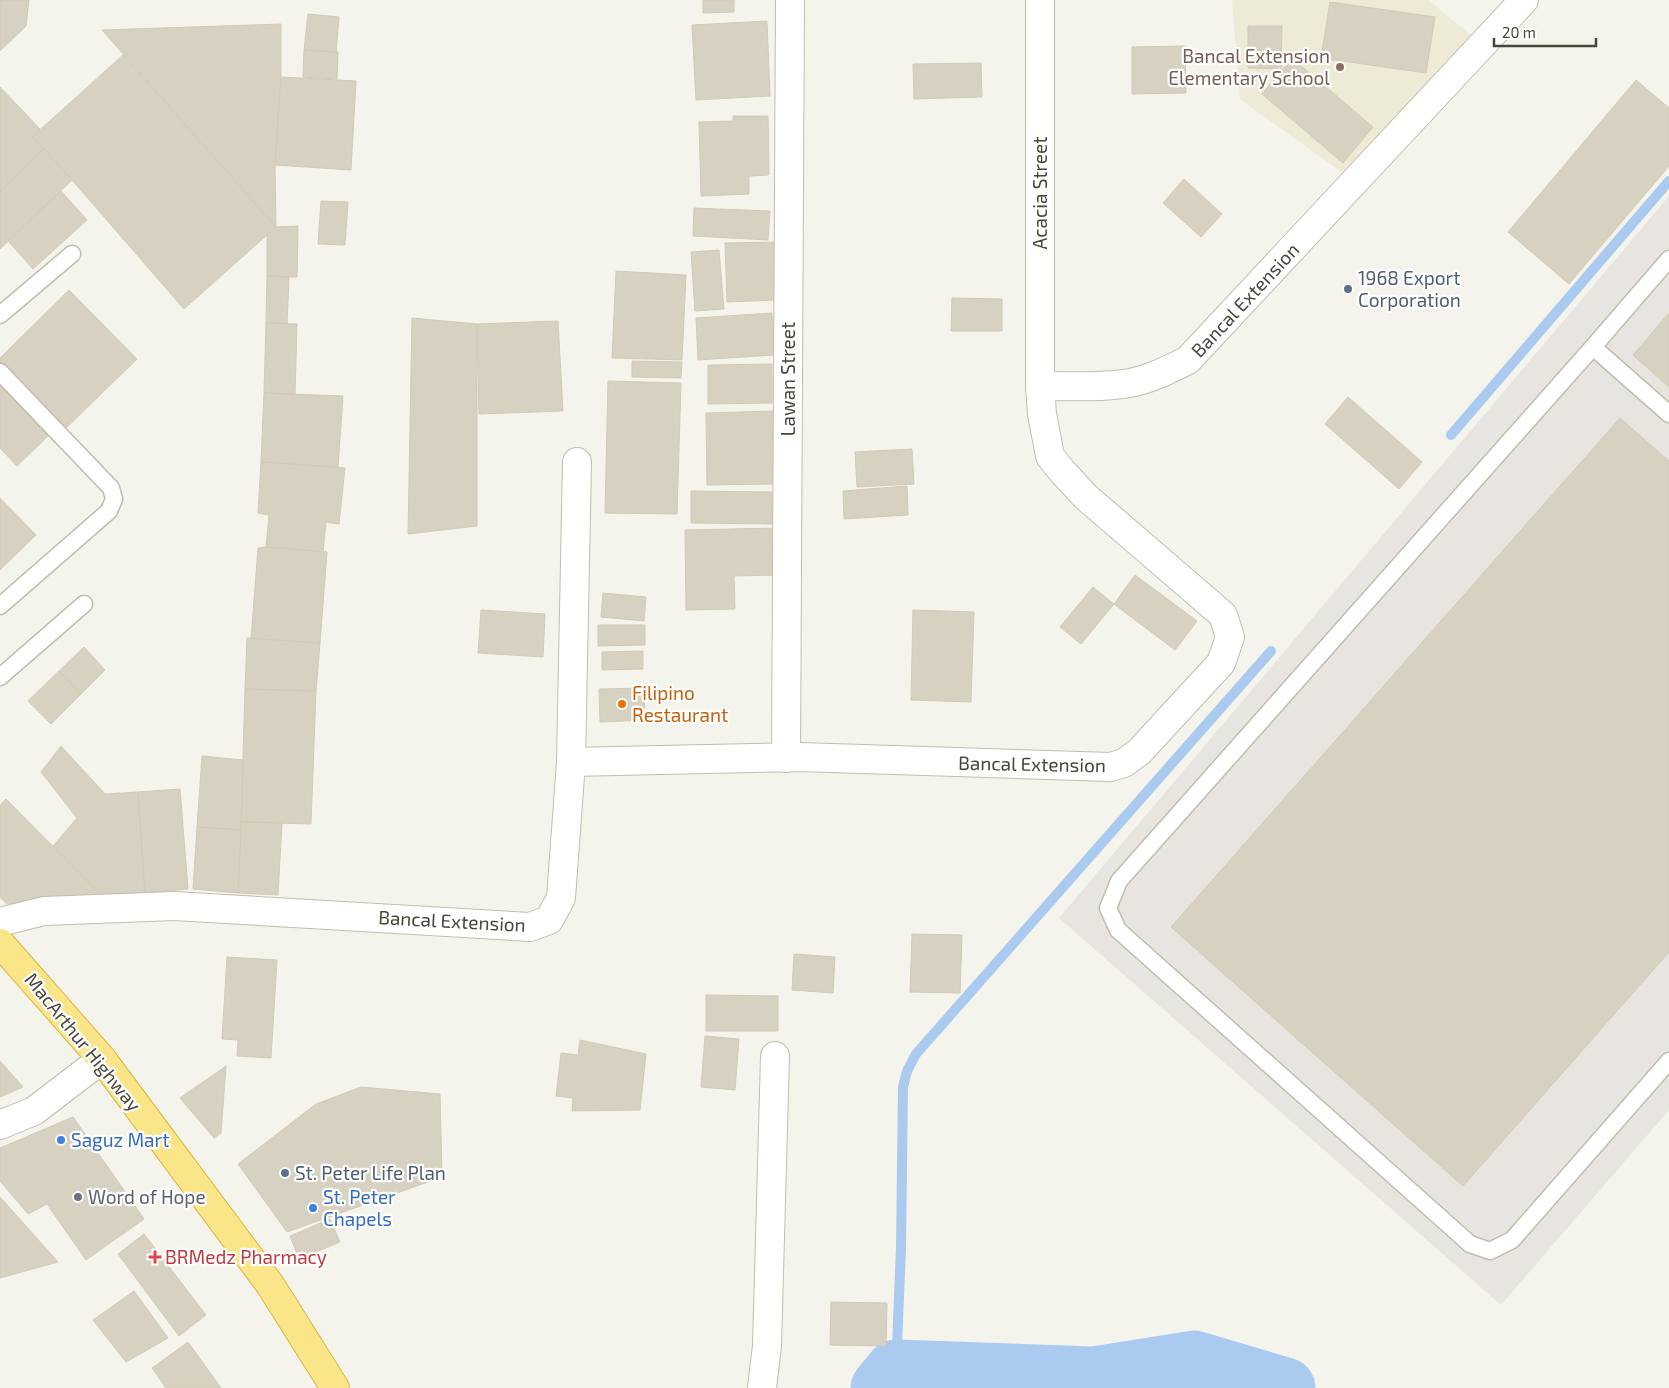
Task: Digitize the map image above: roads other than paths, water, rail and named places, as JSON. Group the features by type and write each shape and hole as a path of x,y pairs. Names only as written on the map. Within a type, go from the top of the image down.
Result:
{"highway":[{"name":"MacArthur Highway","path":"0,943 102,1059 271,1286 335,1388"}],"street":[{"name":"Lawan Street","path":"790,0 793,758"},
{"name":"Acacia Street","path":"1040,0 1040,386"},
{"name":"Bancal Extension","path":"0,922 44,911 174,906 530,927 549,920 561,898 571,762 793,758 1111,767 1124,763 1139,752 1220,663 1230,637 1223,615 1086,497 1060,470 1050,456 1042,414 1040,386 1087,387 1130,383 1161,374 1188,360 1516,2"},
{"path":"571,762 578,462"},
{"path":"762,1388 767,1346 775,1056"},
{"path":"0,1125 34,1111 102,1059"}],"lane":[{"path":"793,758 803,0"},
{"path":"0,315 72,254"},
{"path":"1669,259 1119,881 1108,908 1118,930 1125,937 1470,1244 1490,1251 1512,1240 1669,1060"},
{"path":"1593,347 1669,414"},
{"path":"0,372 111,488 114,499 109,511 0,606"},
{"path":"0,677 84,604"}],"waterway":[{"path":"1451,435 1669,181"},
{"path":"896,1370 901,1248 903,1087 907,1071 916,1054 1271,651"},
{"path":"881,1388 896,1370 1093,1377 1194,1361 1285,1388"}],"place":[{"name":"Bancal Extension Elementary School","path":"1340,67"},
{"name":"1968 Export Corporation","path":"1348,289"},
{"name":"Filipino Restaurant","path":"622,704"},
{"name":"Saguz Mart","path":"61,1140"},
{"name":"St. Peter Life Plan","path":"285,1173"},
{"name":"Word of Hope","path":"78,1197"},
{"name":"St. Peter Chapels","path":"313,1208"},
{"name":"BRMedz Pharmacy","path":"155,1257"}]}
